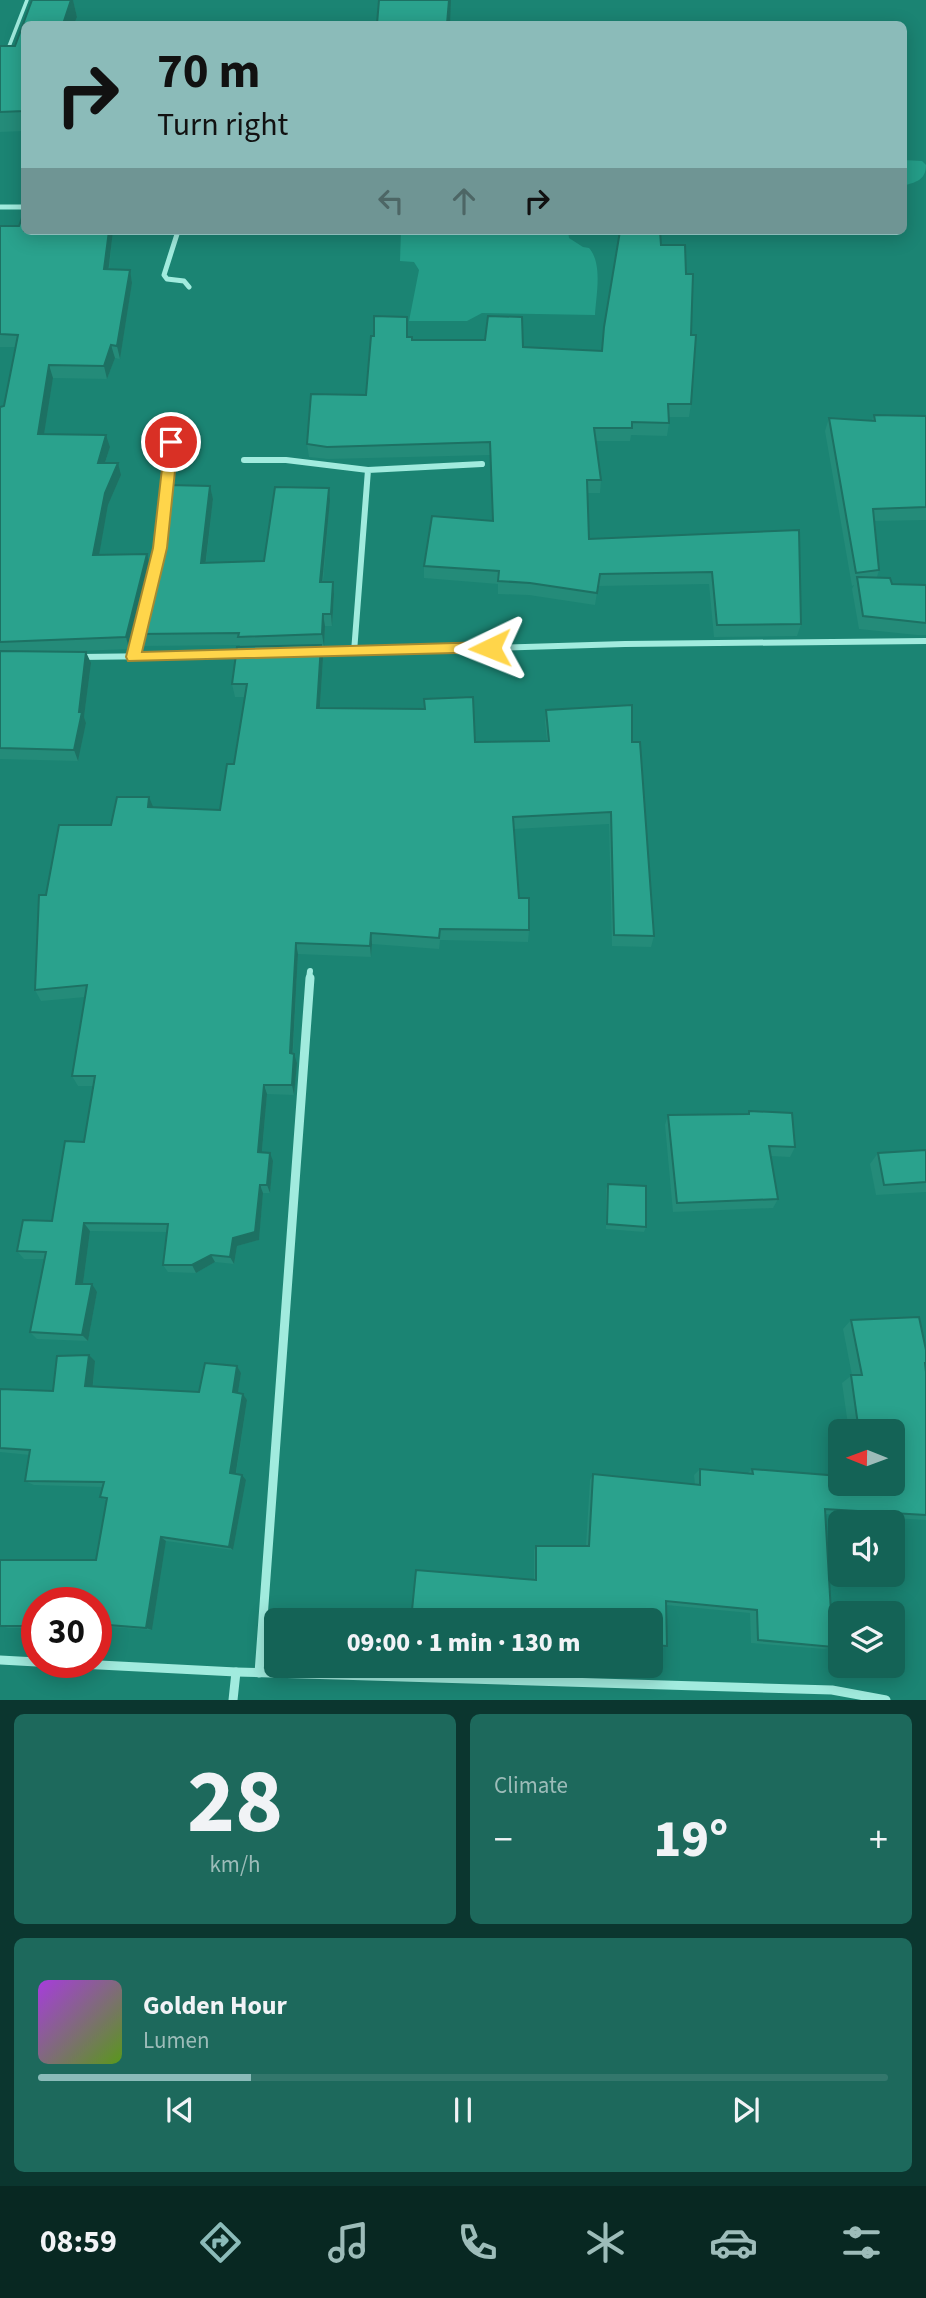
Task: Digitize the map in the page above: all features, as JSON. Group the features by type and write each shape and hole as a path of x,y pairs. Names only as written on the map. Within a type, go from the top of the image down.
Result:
{"street":[{"path":"0,207 21,206"},
{"path":"177,235 164,275 167,279 184,281 189,287"},
{"path":"157,560 171,442"},
{"path":"244,460 286,460 368,470 482,464"},
{"path":"354,652 368,470"},
{"path":"133,657 142,621"},
{"path":"299,653 625,644 926,641"},
{"path":"66,657 257,654"},
{"path":"259,1673 310,971"},
{"path":"0,1660 21,1661"},
{"path":"112,1666 259,1673 832,1690 886,1699"},
{"path":"233,1699 236,1672"}],"lane":[{"path":"0,52 8,49 27,0"}],"green space":[{"path":"907,160 922,161 926,165 924,174 916,182 907,185"},
{"path":"401,235 569,235 583,247 589,248 596,262 598,280 595,315 482,313 467,321 409,321 419,270 414,262 400,261"}],"building":[{"path":"32,0 71,0 64,21 24,21"},
{"path":"379,0 449,0 447,21 377,21"},
{"path":"21,30 21,111 0,112 0,46 15,46"},
{"path":"21,220 21,235 108,235 104,269 130,270 117,346 111,345 104,366 49,365 38,434 106,435 98,463 118,463 105,493 93,555 147,554 126,637 0,642 0,407 4,406 18,335 0,334 0,226 19,226"},
{"path":"619,235 660,235 661,245 685,245 686,274 693,274 691,335 696,335 691,404 668,404 669,423 632,422 632,428 594,428 601,480 587,480 589,539 799,530 801,624 717,625 712,572 600,574 597,593 498,581 499,571 424,566 432,516 493,521 490,442 327,447 307,444 311,394 366,395 374,316 407,317 407,337 412,337 412,340 485,340 488,316 522,317 523,347 602,351"},
{"path":"874,415 926,416 926,507 873,509 879,570 856,573 829,418 875,421"},
{"path":"169,485 210,486 201,563 264,561 275,487 329,488 320,582 333,582 331,614 323,614 322,634 238,637 239,633 138,634 162,536"},
{"path":"857,577 890,578 892,584 926,585 926,623 863,616"},
{"path":"321,645 317,708 425,709 424,699 473,697 475,742 549,741 546,710 632,705 632,742 640,742 654,936 614,935 611,812 513,817 519,898 529,898 529,930 440,929 439,938 371,933 370,946 296,943 290,1053 294,1054 292,1085 264,1085 258,1152 270,1153 267,1185 260,1185 255,1232 233,1238 230,1257 211,1255 192,1265 163,1265 168,1224 84,1223 76,1284 92,1284 82,1335 30,1332 46,1252 17,1251 23,1220 52,1221 65,1141 84,1142 95,1076 72,1076 87,985 35,990 39,895 46,895 59,825 111,825 117,797 149,797 148,807 220,810 227,764 234,764 247,684 232,684 237,647"},
{"path":"0,651 86,652 79,712 82,712 74,750 0,748"},
{"path":"749,1111 792,1113 795,1147 769,1146 778,1199 677,1203 668,1115 749,1114"},
{"path":"926,1150 926,1182 884,1185 878,1153"},
{"path":"608,1184 646,1186 646,1227 607,1224"},
{"path":"919,1317 926,1350 926,1515 905,1514 905,1510 825,1509 830,1601 828,1601 828,1647 758,1640 757,1610 666,1601 667,1646 663,1646 663,1608 412,1608 416,1570 536,1580 536,1546 589,1546 593,1474 700,1485 700,1469 753,1474 752,1469 828,1475 828,1496 905,1496 905,1419 857,1419 851,1375 862,1375 851,1320"},
{"path":"89,1355 85,1386 199,1392 205,1363 237,1366 233,1392 243,1394 230,1473 242,1475 229,1547 161,1537 146,1628 112,1625 112,1587 21,1587 21,1626 0,1626 0,1560 96,1560 107,1498 100,1497 104,1482 25,1481 30,1450 0,1448 0,1389 53,1391 57,1356"}],"route":[{"path":"171,442 160,548 133,657 490,648"}]}
